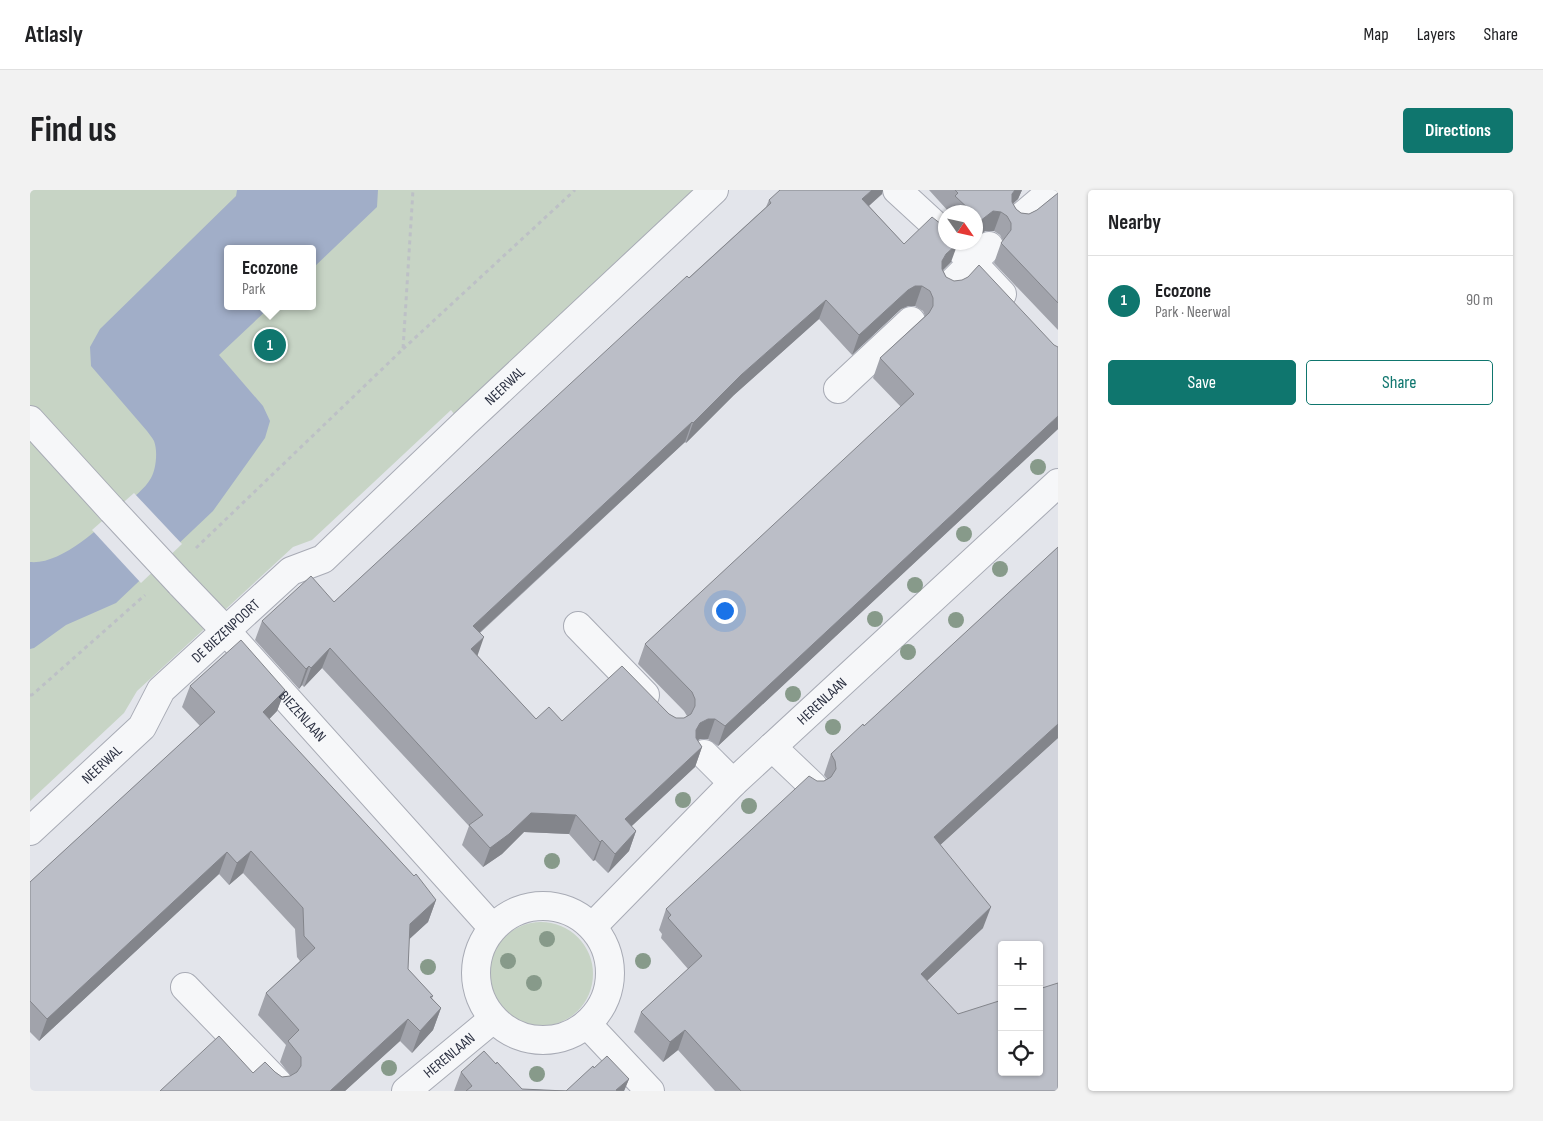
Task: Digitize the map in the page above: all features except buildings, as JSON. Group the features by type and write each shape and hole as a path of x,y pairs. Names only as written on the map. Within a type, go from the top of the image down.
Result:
{"street":[{"name":"NEERWAL","path":"291,571 322,559 714,190"},
{"path":"897,190 938,228"},
{"path":"1020,218 1053,190"},
{"path":"972,250 981,254 1019,312"},
{"path":"950,285 981,254"},
{"path":"838,389 911,320"},
{"name":"BIEZENLAAN","path":"30,420 226,631 492,926"},
{"name":"HERENLAAN","path":"593,926 733,783 1058,483"},
{"name":"DE BIEZENPOORT","path":"161,690 291,571"},
{"path":"578,626 666,715"},
{"name":"NEERWAL","path":"30,831 142,727 161,690"},
{"path":"772,747 813,786"},
{"path":"704,754 733,783"},
{"path":"543,904 570,910 593,926 607,950 610,976 604,1003 587,1024 565,1037 539,1041 514,1035 493,1019 479,998 474,973 479,948 492,926 515,910 543,904"},
{"path":"185,987 278,1083"},
{"name":"HERENLAAN","path":"406,1091 493,1019"},
{"path":"587,1024 650,1091"}],"path":[{"path":"403,349 413,190"},
{"path":"191,553 403,349 576,190"},
{"path":"31,696 149,592"}],"shaded area":[{"path":"1058,738 1058,1001 1043,1006 1043,941 998,941 998,1019 951,1035 914,994 983,928 926,858"}],"green space":[{"path":"30,190 696,190 457,418 451,410 312,540 293,547 137,691 124,713 30,801"},
{"path":"541,922 561,926 578,937 589,954 593,974 589,994 578,1011 561,1022 541,1026 521,1022 504,1011 493,994 489,974 493,954 504,937 521,926"}],"water":[{"path":"237,190 378,190 377,207 316,265 316,245 224,245 224,310 267,310 219,355 263,406 270,421 265,438 213,511 116,603 66,625 30,649 30,562 55,557 68,551 93,533 145,486 153,474 155,465 156,450 153,440 91,366 90,347 100,329 236,196"}],"pier":[{"path":"134,493 182,544 141,583 92,530"}],"place":[{"name":"Ecozone","path":"270,345"}]}
